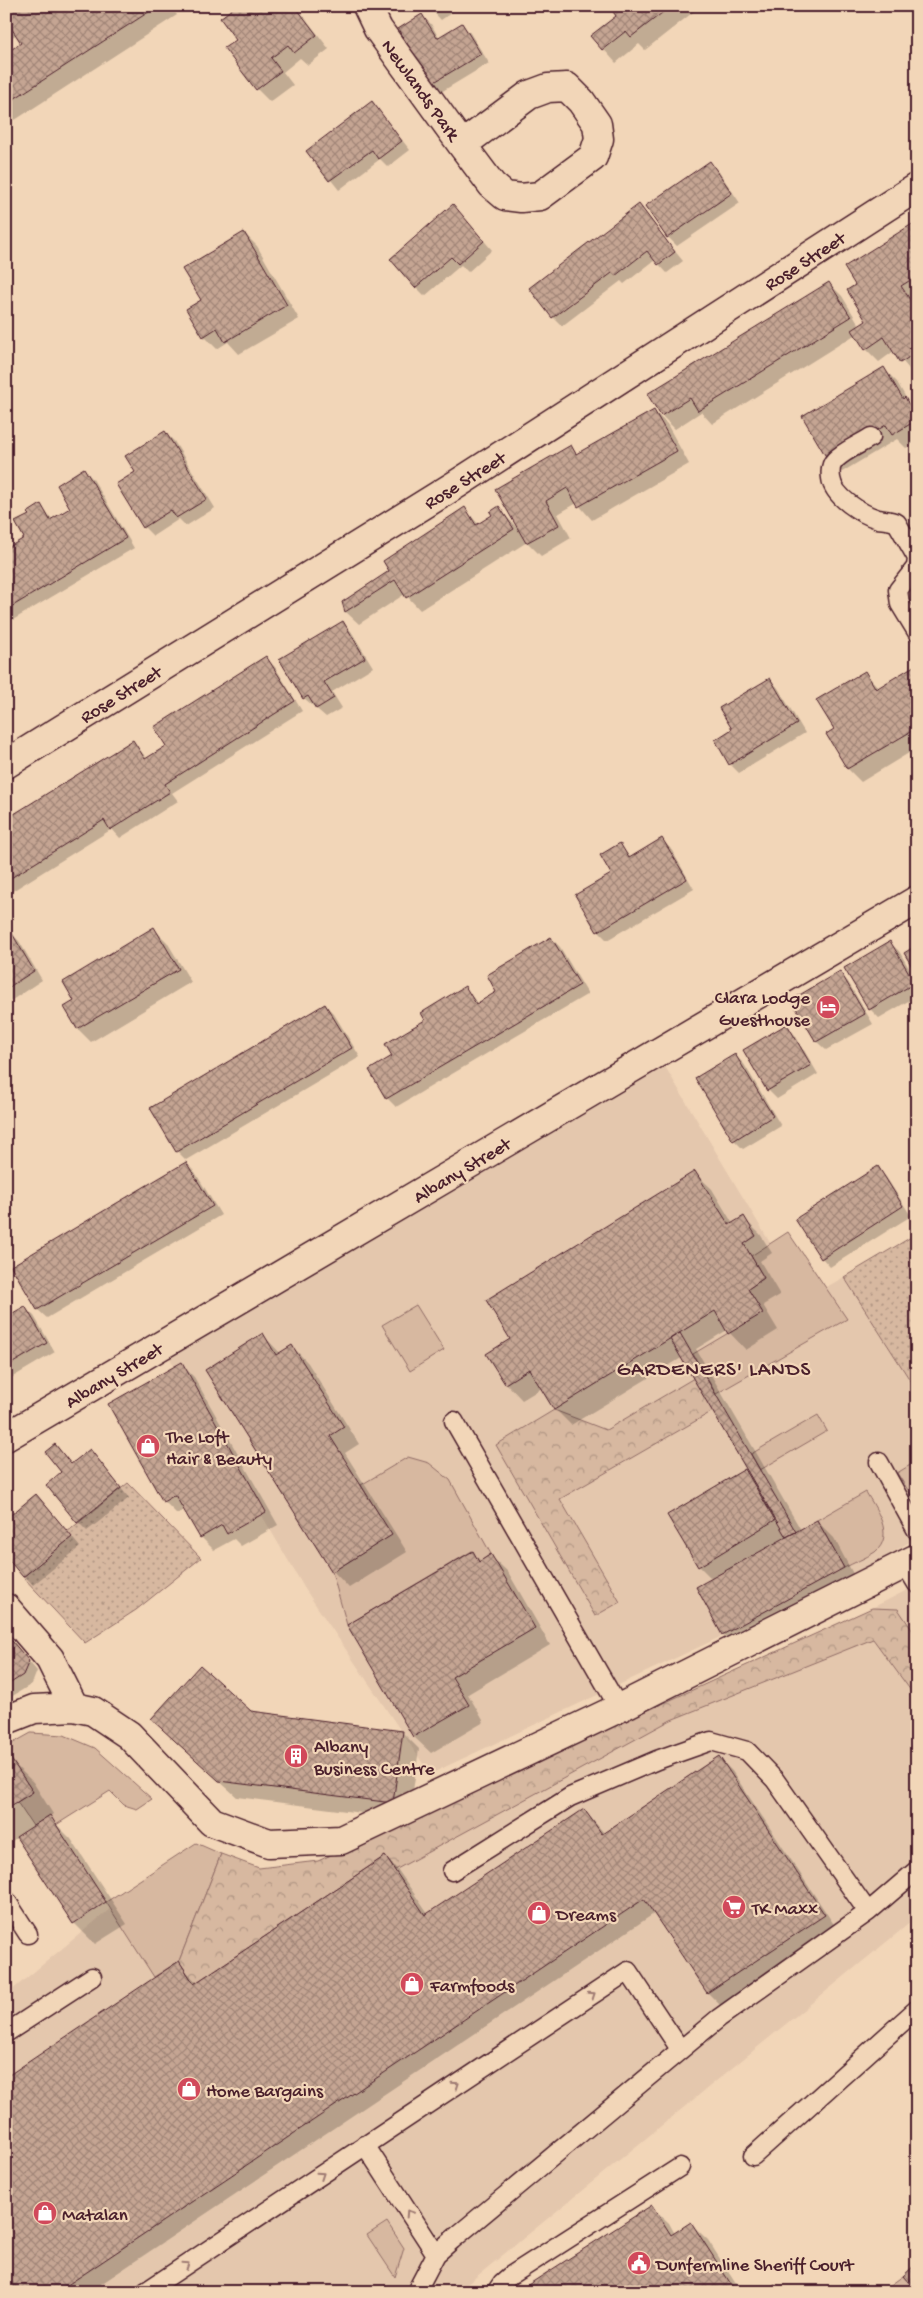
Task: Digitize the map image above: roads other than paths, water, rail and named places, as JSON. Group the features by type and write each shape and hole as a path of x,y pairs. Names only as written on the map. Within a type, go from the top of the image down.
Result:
{"street":[{"name":"Newlands Park","path":"367,6 378,29 462,145 492,185 505,196 521,198 540,196 593,157 599,140 598,124 582,101 567,87 548,88 529,95 462,145"},
{"name":"Rose Street","path":"6,764 457,484 917,187"},
{"name":"Albany Street","path":"6,1437 917,900"},
{"path":"6,1720 34,1709 74,1707 93,1711 129,1735 212,1822 269,1843 341,1840 913,1569"},
{"path":"6,1608 50,1659 74,1707"}],"lane":[{"path":"871,437 834,462 830,470 831,484 840,497 852,506 878,518 897,523 917,558 916,567 898,590 900,604 917,632"},
{"path":"454,1421 619,1708"},
{"path":"879,1462 917,1531"},
{"path":"452,1871 570,1798 657,1760 711,1741 747,1751 774,1780 868,1912"},
{"path":"416,2292 436,2254 680,2049 737,2005 868,1912 917,1870"},
{"path":"6,1900 28,1934"},
{"path":"145,2292 628,1971 680,2049"},
{"path":"6,2033 92,1977"},
{"path":"753,2156 917,2009"},
{"path":"365,2145 436,2254"},
{"path":"496,2292 510,2276 680,2167"}],"place":[{"name":"Clara Lodge Guesthouse","path":"828,1007"},
{"name":"The Loft Hair & Beauty","path":"148,1446"},
{"name":"Albany Business Centre","path":"296,1756"},
{"name":"TK Maxx","path":"734,1907"},
{"name":"Dreams","path":"539,1913"},
{"name":"Farmfoods","path":"412,1984"},
{"name":"Home Bargains","path":"189,2089"},
{"name":"Matalan","path":"45,2213"},
{"name":"Dunfermline Sheriff Court","path":"639,2263"}],"district":[{"name":"GARDENERS' LANDS","path":"714,1368"}]}
